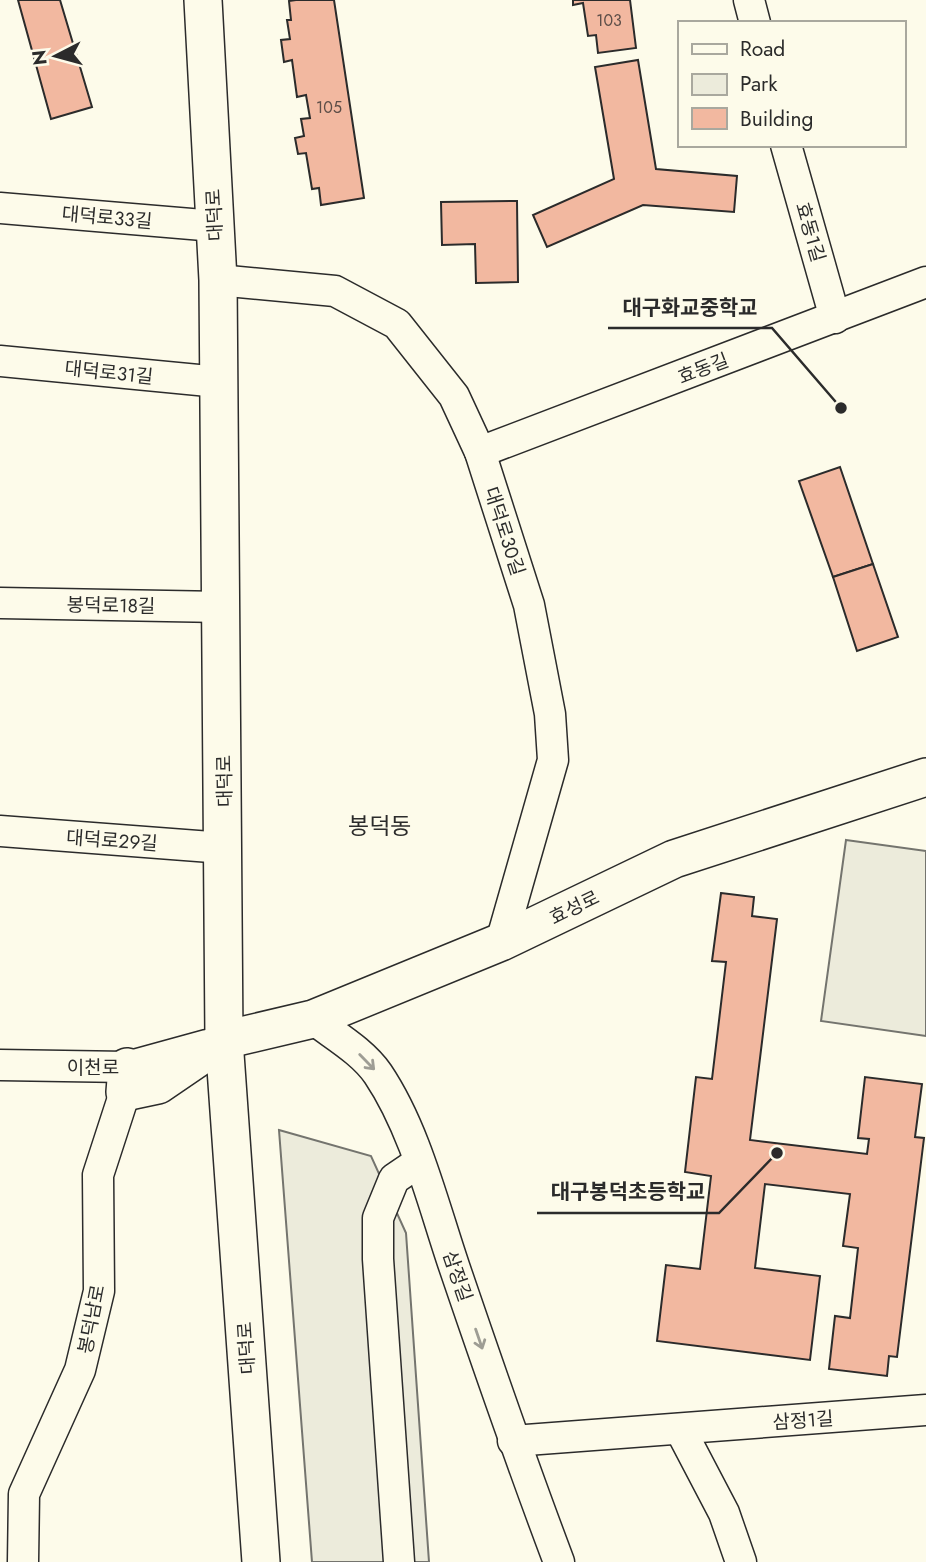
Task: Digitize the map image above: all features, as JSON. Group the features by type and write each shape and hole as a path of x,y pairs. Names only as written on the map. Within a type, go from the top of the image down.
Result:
{"main road":[{"name":"대덕로","path":"202,0 218,280 225,1040 261,1562"},
{"name":"효성로","path":"225,1040 313,1019 501,942 674,859 926,778"},
{"path":"126,1080 158,1085 225,1040"}],"street":[{"path":"750,0 755,21"},
{"name":"효동1길","path":"787,147 835,318"},
{"name":"대덕로33길","path":"0,208 215,226"},
{"name":"대덕로30길","path":"218,280 335,291 397,324 454,396 480,452 529,605 550,715 553,760 501,942"},
{"name":"효동길","path":"480,452 926,282"},
{"name":"대덕로31길","path":"0,361 219,382"},
{"name":"봉덕로18길","path":"0,603 222,607"},
{"name":"대덕로29길","path":"0,831 224,848"},
{"name":"삼정길","path":"313,1019 359,1053 376,1072 393,1099 419,1162 513,1441 559,1562"},
{"name":"이천로","path":"0,1065 126,1080"},
{"name":"봉덕남로","path":"23,1562 12,1494 80,1370 99,1291 98,1175 126,1080"},
{"path":"399,1562 378,1259 378,1218 394,1178 419,1162"},
{"name":"삼정1길","path":"513,1441 926,1410"},
{"path":"680,1429 724,1513 741,1562"}],"green space":[{"path":"846,840 926,851 926,1036 821,1021"},
{"path":"279,1130 371,1156 406,1233 429,1562 312,1562"}],"building":[{"path":"18,0 60,0 92,107 51,119"},
{"path":"334,0 364,198 321,205 319,188 312,189 306,153 298,154 295,138 304,136 301,119 310,118 306,95 297,97 292,60 284,62 281,40 290,39 287,20 291,20 289,1"},
{"path":"573,0 630,0 636,48 598,53 596,35 588,36 583,3 573,5"},
{"path":"638,60 656,169 737,176 734,212 643,205 547,247 533,215 614,179 595,67"},
{"path":"517,201 518,282 476,283 475,244 442,245 441,202"},
{"path":"840,467 873,564 833,577 799,481"},
{"path":"873,564 898,637 857,651 833,577"},
{"path":"721,893 754,897 752,916 777,919 750,1140 867,1154 869,1139 858,1138 865,1077 922,1084 915,1137 924,1138 897,1357 889,1356 887,1376 829,1369 835,1316 850,1318 858,1248 843,1246 850,1194 765,1184 755,1268 820,1276 810,1360 657,1341 666,1265 700,1269 711,1176 685,1172 696,1077 712,1079 726,962 712,961"}],"place":[{"name":"대구화교중학교","path":"841,408"},
{"name":"대구봉덕초등학교","path":"777,1153"}],"district":[{"name":"봉덕동","path":"380,826"}]}
